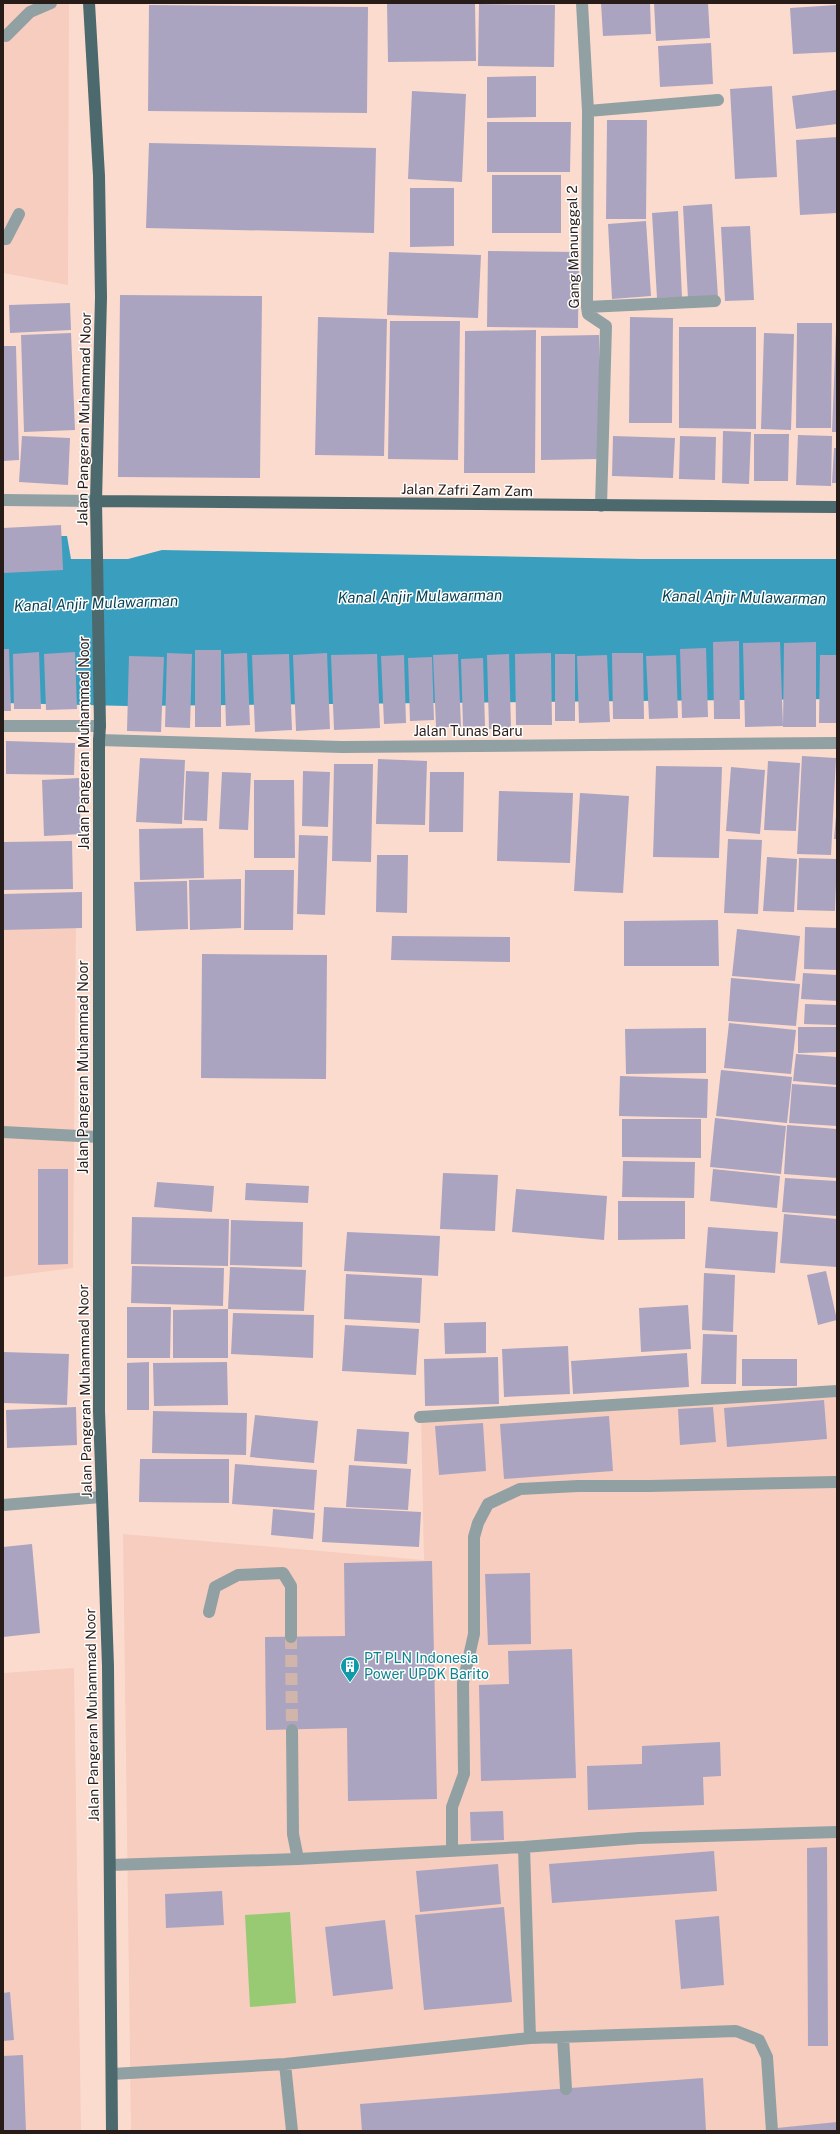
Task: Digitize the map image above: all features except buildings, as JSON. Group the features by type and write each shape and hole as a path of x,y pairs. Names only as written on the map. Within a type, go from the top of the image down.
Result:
{"main road":[{"name":"Jalan Pangeran Muhammad Noor","path":"89,3 93,42 100,191 101,297 96,501 100,721 98,1137 101,1497 108,1666 112,2131"},
{"name":"Jalan Zafri Zam Zam","path":"96,501 837,507"}],"street":[{"path":"6,36 30,12 52,3"},
{"name":"Gang Manunggal 2","path":"582,3 588,111 587,307 588,314 606,326 601,506"},
{"path":"588,111 718,100"},
{"path":"3,239 6,239 19,214"},
{"path":"587,307 715,301"},
{"path":"3,500 96,501"},
{"path":"3,726 100,721"},
{"name":"Jalan Tunas Baru","path":"99,740 342,747 837,743"},
{"path":"3,1132 98,1137"},
{"path":"420,1417 837,1391"},
{"path":"452,1850 452,1806 464,1774 463,1683 474,1634 474,1538 478,1523 488,1504 520,1489 578,1486 836,1482"},
{"path":"3,1505 101,1497"},
{"path":"209,1612 215,1587 232,1578 238,1575 283,1573 292,1586 291,1636"},
{"path":"292,1730 293,1834 298,1859"},
{"path":"110,1865 298,1859 524,1847 639,1838 837,1832"},
{"path":"524,1847 530,2038"},
{"path":"112,2074 285,2064 530,2038 736,2031 759,2040 767,2057 772,2131"},
{"path":"563,2037 566,2088"},
{"path":"285,2064 292,2131"}],"shaded area":[{"path":"3,3 69,3 68,285 3,273"},
{"path":"76,920 73,1268 3,1277 3,923"},
{"path":"837,1397 837,2131 131,2131 123,1534 424,1560 421,1413"},
{"path":"74,1668 81,2131 3,2131 3,1673"}],"green space":[{"path":"290,1912 296,2003 250,2007 245,1915"}],"water":[{"name":"Kanal Anjir Mulawarman","path":"3,536 67,536 71,559 128,559 162,550 641,559 837,559 837,699 127,706 3,703"}],"tunnel":[{"path":"291,1637 292,1730"}],"place":[{"name":"PT PLN Indonesia Power UPDK Barito","path":"350,1683"}]}
